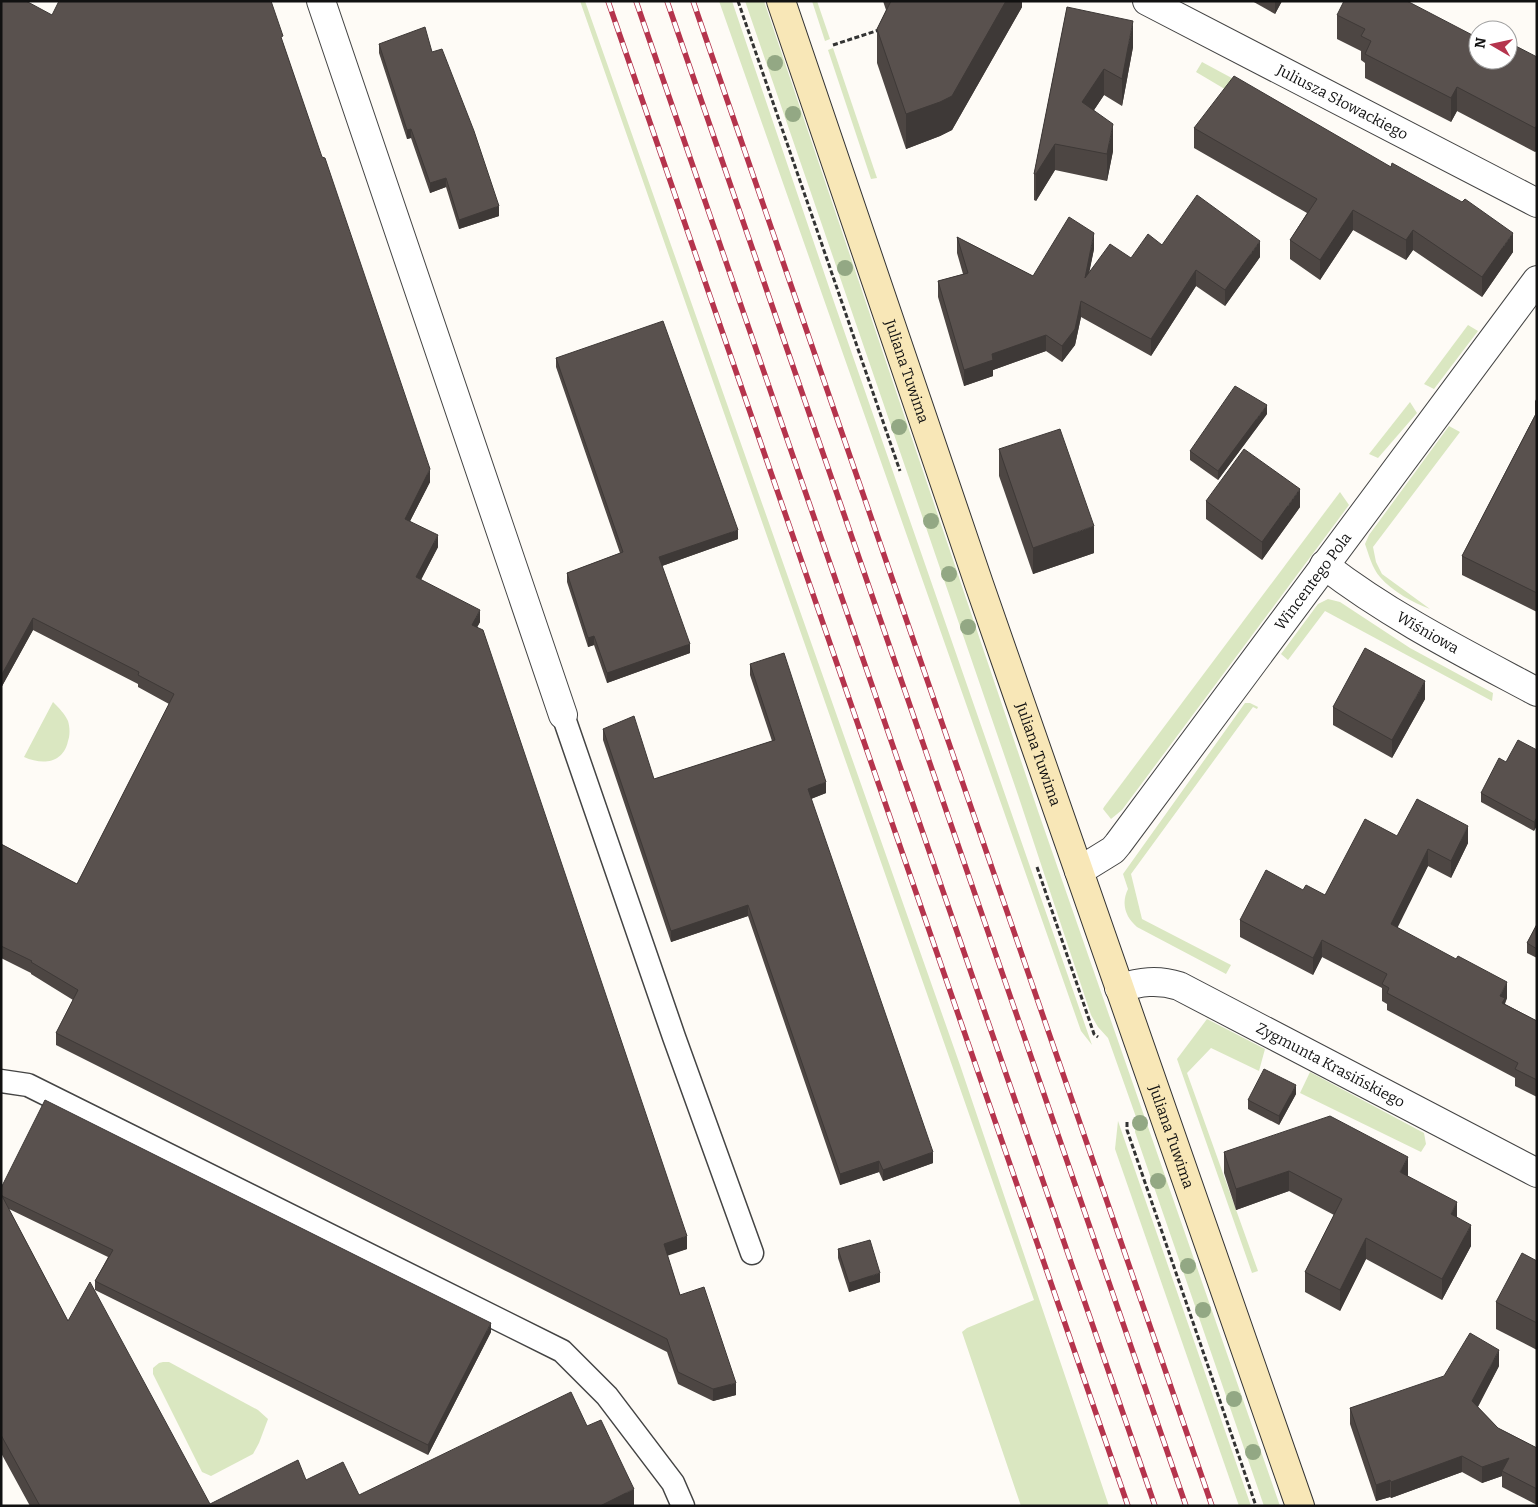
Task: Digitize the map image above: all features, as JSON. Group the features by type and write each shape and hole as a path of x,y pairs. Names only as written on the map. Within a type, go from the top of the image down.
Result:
{"street":[{"path":"321,1 563,715"},
{"name":"Juliana Tuwima","path":"781,1 978,584 1300,1506"},
{"name":"Juliusza Słowackiego","path":"1147,1 1537,203"},
{"name":"Wincentego Pola","path":"1079,871 1113,850 1118,844 1537,280"},
{"name":"Wiśniowa","path":"1324,565 1345,581 1419,629 1537,692"},
{"name":"Zygmunta Krasińskiego","path":"1119,988 1148,981 1164,982 1179,986 1537,1173"}],"lane":[{"path":"563,715 674,1037 752,1253"},
{"path":"1,1081 28,1085 562,1351 607,1396 673,1483 683,1506"}],"path":[{"path":"832,45 879,30 885,33"}],"green space":[{"path":"580,1 585,1 960,1065 1109,1506 1021,1506 962,1332 967,1328 1034,1300"},
{"path":"719,1 732,1 834,302 1092,1045 1081,1031"},
{"path":"745,1 764,1 1039,814 1280,1506 1264,1506 1135,1132 1136,1117 1108,1038 1098,1027 1091,1015 1018,795"},
{"path":"812,1 817,1 830,39 825,41"},
{"path":"833,48 877,178 871,179 828,50"},
{"path":"1202,62 1267,97 1255,107 1196,72"},
{"path":"1468,325 1478,331 1434,389 1424,384"},
{"path":"1410,402 1417,413 1378,458 1369,454"},
{"path":"1449,426 1460,432 1373,547 1376,562 1382,574 1430,609 1403,596 1380,577 1375,570 1365,544 1369,535"},
{"path":"1340,492 1349,505 1122,810 1111,819 1103,809 1104,807"},
{"path":"1328,599 1340,602 1410,648 1493,693 1492,701 1325,611 1288,660 1281,654 1318,604"},
{"path":"53,702 64,713 68,721 69,739 65,749 62,754 51,761 31,760 24,757"},
{"path":"1245,703 1258,707 1257,709 1253,707 1131,874 1142,919 1231,965 1226,974 1137,927 1125,910 1125,899 1128,889 1123,874"},
{"path":"1207,1019 1265,1049 1259,1071 1211,1048 1187,1073 1258,1271 1252,1273 1177,1059"},
{"path":"1310,1072 1424,1133 1426,1144 1421,1152 1300,1093"},
{"path":"1118,1121 1251,1506 1239,1506 1115,1149"},
{"path":"163,1362 169,1362 258,1410 268,1419 253,1454 211,1476 202,1472 153,1374 153,1368"}],"building":[{"path":"1,1 26,1 52,15 59,1 271,1 283,36 281,37 322,157 325,158 430,469 405,519 438,535 416,577 480,610 472,625 483,630 687,1236 664,1244 680,1295 704,1287 736,1383 713,1389 678,1372 667,1339 56,1033 78,990 32,961 1,946 1,844 77,884 174,694 138,675 139,672 33,618 1,676"},
{"path":"891,1 1006,1 952,96 906,114 877,29"},
{"path":"1344,1 1407,1 1468,33 1468,70 1518,70 1518,47 1537,57 1537,125 1535,128 1457,87 1451,98 1365,54 1371,41 1361,36 1365,29 1337,15"},
{"path":"1067,7 1133,21 1122,79 1104,69 1082,102 1113,124 1107,154 1055,144 1036,174 1034,174"},
{"path":"425,27 432,52 442,49 474,131 499,206 459,220 446,178 430,183 411,129 407,130 379,44"},
{"path":"1234,76 1391,167 1392,163 1462,202 1465,199 1513,233 1482,277 1413,230 1406,240 1353,210 1320,260 1290,240 1317,199 1194,128"},
{"path":"1197,195 1260,241 1225,290 1196,270 1151,339 1081,301 1075,329 1062,346 1046,335 992,354 993,360 964,370 938,281 968,273 957,237 1033,276 1069,217 1094,233 1085,278 1110,244 1131,258 1148,234 1162,245"},
{"path":"663,321 738,530 659,557 690,644 607,673 594,636 588,638 567,573 623,552 556,358"},
{"path":"1235,386 1267,405 1218,471 1190,451"},
{"path":"1537,412 1537,593 1462,556"},
{"path":"1060,429 1094,526 1033,548 999,449"},
{"path":"1244,449 1300,489 1262,542 1206,501"},
{"path":"1365,648 1425,681 1392,740 1333,707"},
{"path":"784,653 826,782 808,789 933,1152 883,1170 879,1161 840,1174 748,905 671,931 603,729 634,716 654,779 775,740 750,664"},
{"path":"1518,740 1537,750 1537,817 1534,822 1481,793 1499,758 1506,762"},
{"path":"1417,799 1468,826 1451,861 1428,849 1391,924 1456,959 1458,956 1507,982 1500,996 1505,998 1502,1003 1537,1021 1537,1080 1515,1069 1518,1063 1387,993 1389,988 1382,984 1387,974 1322,940 1313,958 1240,920 1266,870 1303,890 1306,885 1325,895 1365,819 1397,836"},
{"path":"1537,924 1537,949 1527,943"},
{"path":"1264,1069 1296,1085 1279,1116 1248,1100"},
{"path":"45,1100 491,1323 428,1445 95,1281 113,1250 1,1194 1,1188"},
{"path":"1330,1116 1408,1157 1400,1172 1457,1202 1451,1214 1471,1225 1442,1279 1366,1238 1340,1290 1305,1272 1342,1199 1289,1171 1236,1189 1224,1152"},
{"path":"1,1194 68,1321 90,1282 210,1504 298,1460 306,1480 343,1462 359,1495 571,1392 587,1426 601,1420 634,1489 600,1506 40,1506 1,1435"},
{"path":"870,1240 880,1273 849,1283 838,1249"},
{"path":"1522,1253 1537,1261 1537,1323 1496,1302"},
{"path":"1470,1333 1499,1350 1472,1401 1498,1428 1537,1448 1537,1489 1502,1471 1509,1458 1482,1467 1462,1456 1391,1482 1390,1480 1376,1485 1350,1408 1444,1376"}],"railway":[{"path":"608,1 1128,1506"},
{"path":"636,1 1155,1506"},
{"path":"667,1 1186,1506"},
{"path":"693,1 1212,1506"}]}
